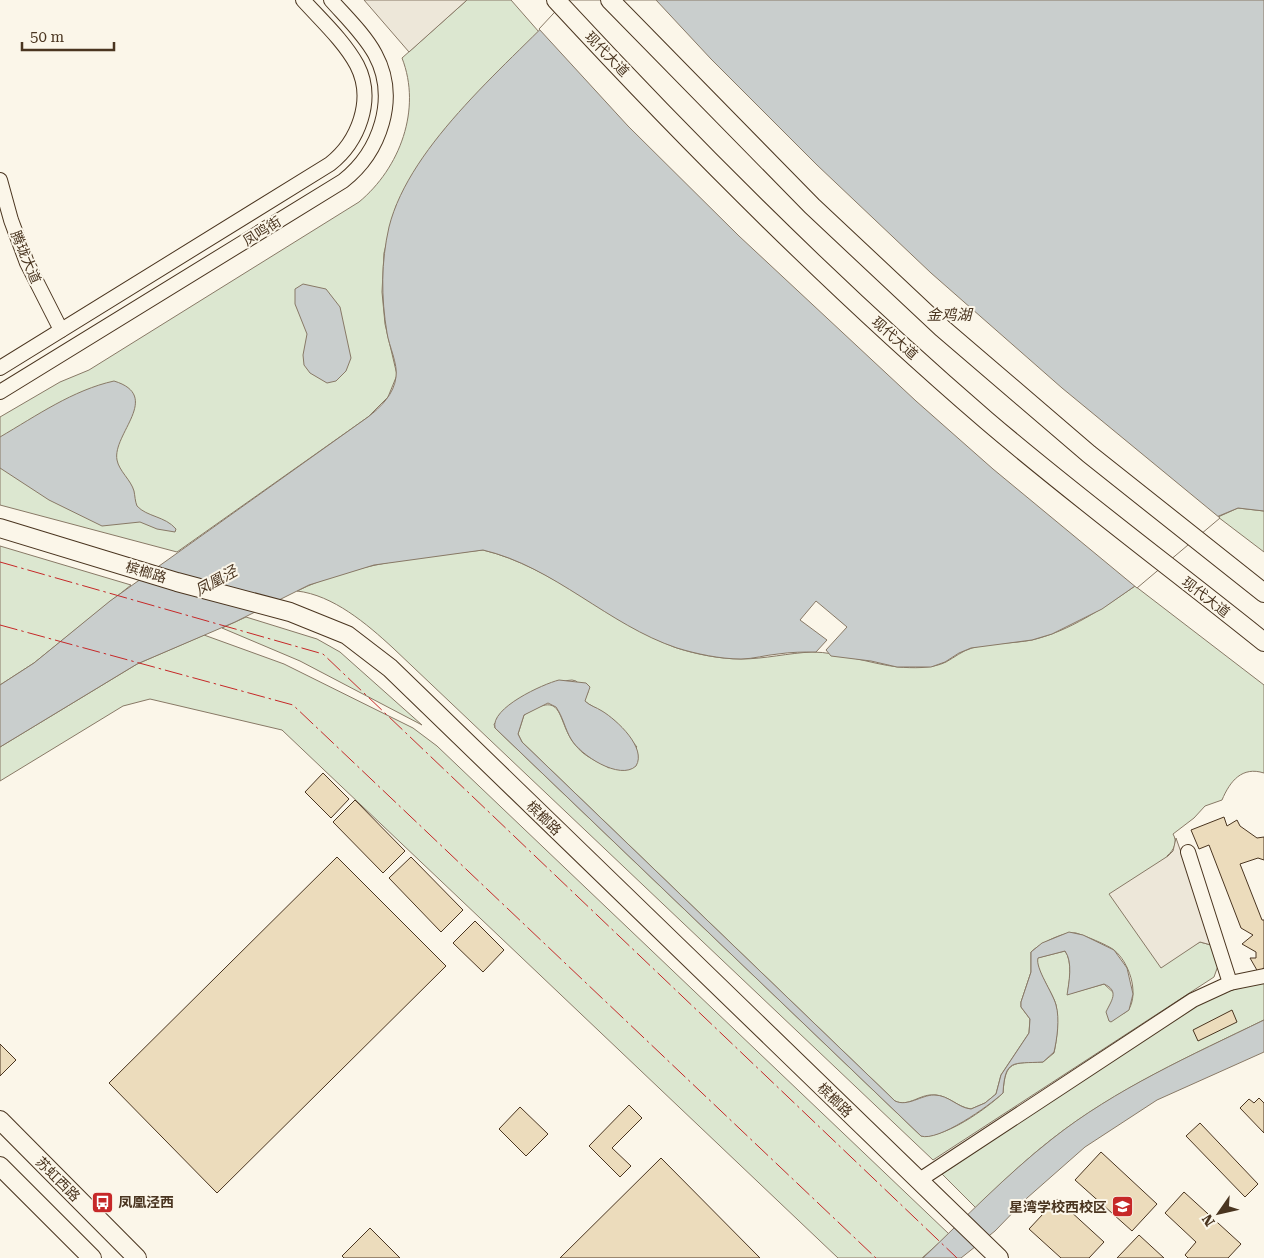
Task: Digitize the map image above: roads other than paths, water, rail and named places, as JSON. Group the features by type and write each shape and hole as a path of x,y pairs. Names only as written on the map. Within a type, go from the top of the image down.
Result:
{"main road":[{"name":"现代大道","path":"556,0 708,160 786,236 917,358 1065,486 1264,642"},
{"path":"610,0 812,206 942,328 1088,454 1264,593"},
{"name":"槟榔路","path":"0,528 141,571 274,608 328,626 347,635 390,668 999,1258"},
{"name":"苏虹西路","path":"0,1120 137,1258"},
{"path":"0,1166 92,1258"}],"street":[{"name":"凤鸣街","path":"0,368 344,153 354,138 361,122 364,99 363,81 357,66 348,52 303,0"},
{"name":"凤鸣街","path":"0,392 326,192 358,170 379,136 384,110 383,72 367,41 331,0"},
{"name":"腾珑大道","path":"0,180 11,220 27,263 61,330"},
{"path":"1188,852 1230,983"},
{"path":"918,1181 1193,1000 1230,983 1264,976"}],"water":[{"name":"金鸡湖","path":"569,0 1264,0 1264,511 1238,508 1214,518 1135,586 1102,609 1052,634 1032,640 971,648 931,667 897,667 871,661 831,656 826,650 847,627 816,601 800,620 827,640 816,652 788,653 746,659 725,658 677,648 652,638 534,569 509,558 483,550 374,565 309,585 235,622 137,664 0,747 0,685 34,663 110,601 368,417 386,400 393,389 396,372 385,320 383,266 389,227 400,196 418,165 465,105"},
{"path":"303,284 326,289 340,307 351,358 346,371 336,381 327,383 310,373 304,365 303,355 307,334 295,304 295,289"},
{"path":"114,381 128,388 134,396 135,406 117,450 118,464 134,491 137,506 141,510 167,521 176,529 175,532 157,529 140,522 102,526 49,500 0,468 0,437 69,397"},
{"path":"559,680 586,683 590,687 585,701 608,715 629,735 637,751 638,759 636,766 629,770 620,770 591,759 571,739 556,707 548,703 524,715 518,734 522,742 895,1101 905,1103 934,1095 949,1099 971,1109 985,1103 996,1094 1001,1075 1029,1033 1030,1019 1021,1007 1021,1002 1031,972 1031,952 1042,943 1069,932 1083,935 1114,950 1127,968 1133,994 1129,1010 1111,1022 1109,1021 1106,1012 1113,993 1104,984 1067,995 1070,966 1065,951 1038,958 1039,968 1054,1000 1058,1016 1054,1052 1043,1062 1012,1065 1006,1074 1003,1093 996,1099 963,1122 939,1134 921,1136 495,728 496,720 509,705 542,686"},
{"path":"1264,1020 1264,1052 1157,1100 1085,1147 1027,1198 995,1231 961,1258 923,1258 1018,1167 1076,1121 1155,1074"}],"place":[{"name":"凤凰泾西","path":"102,1202"},
{"name":"星湾学校西校区","path":"1123,1207"}],"water label":[{"name":"凤凰泾","path":"216,581"}]}
